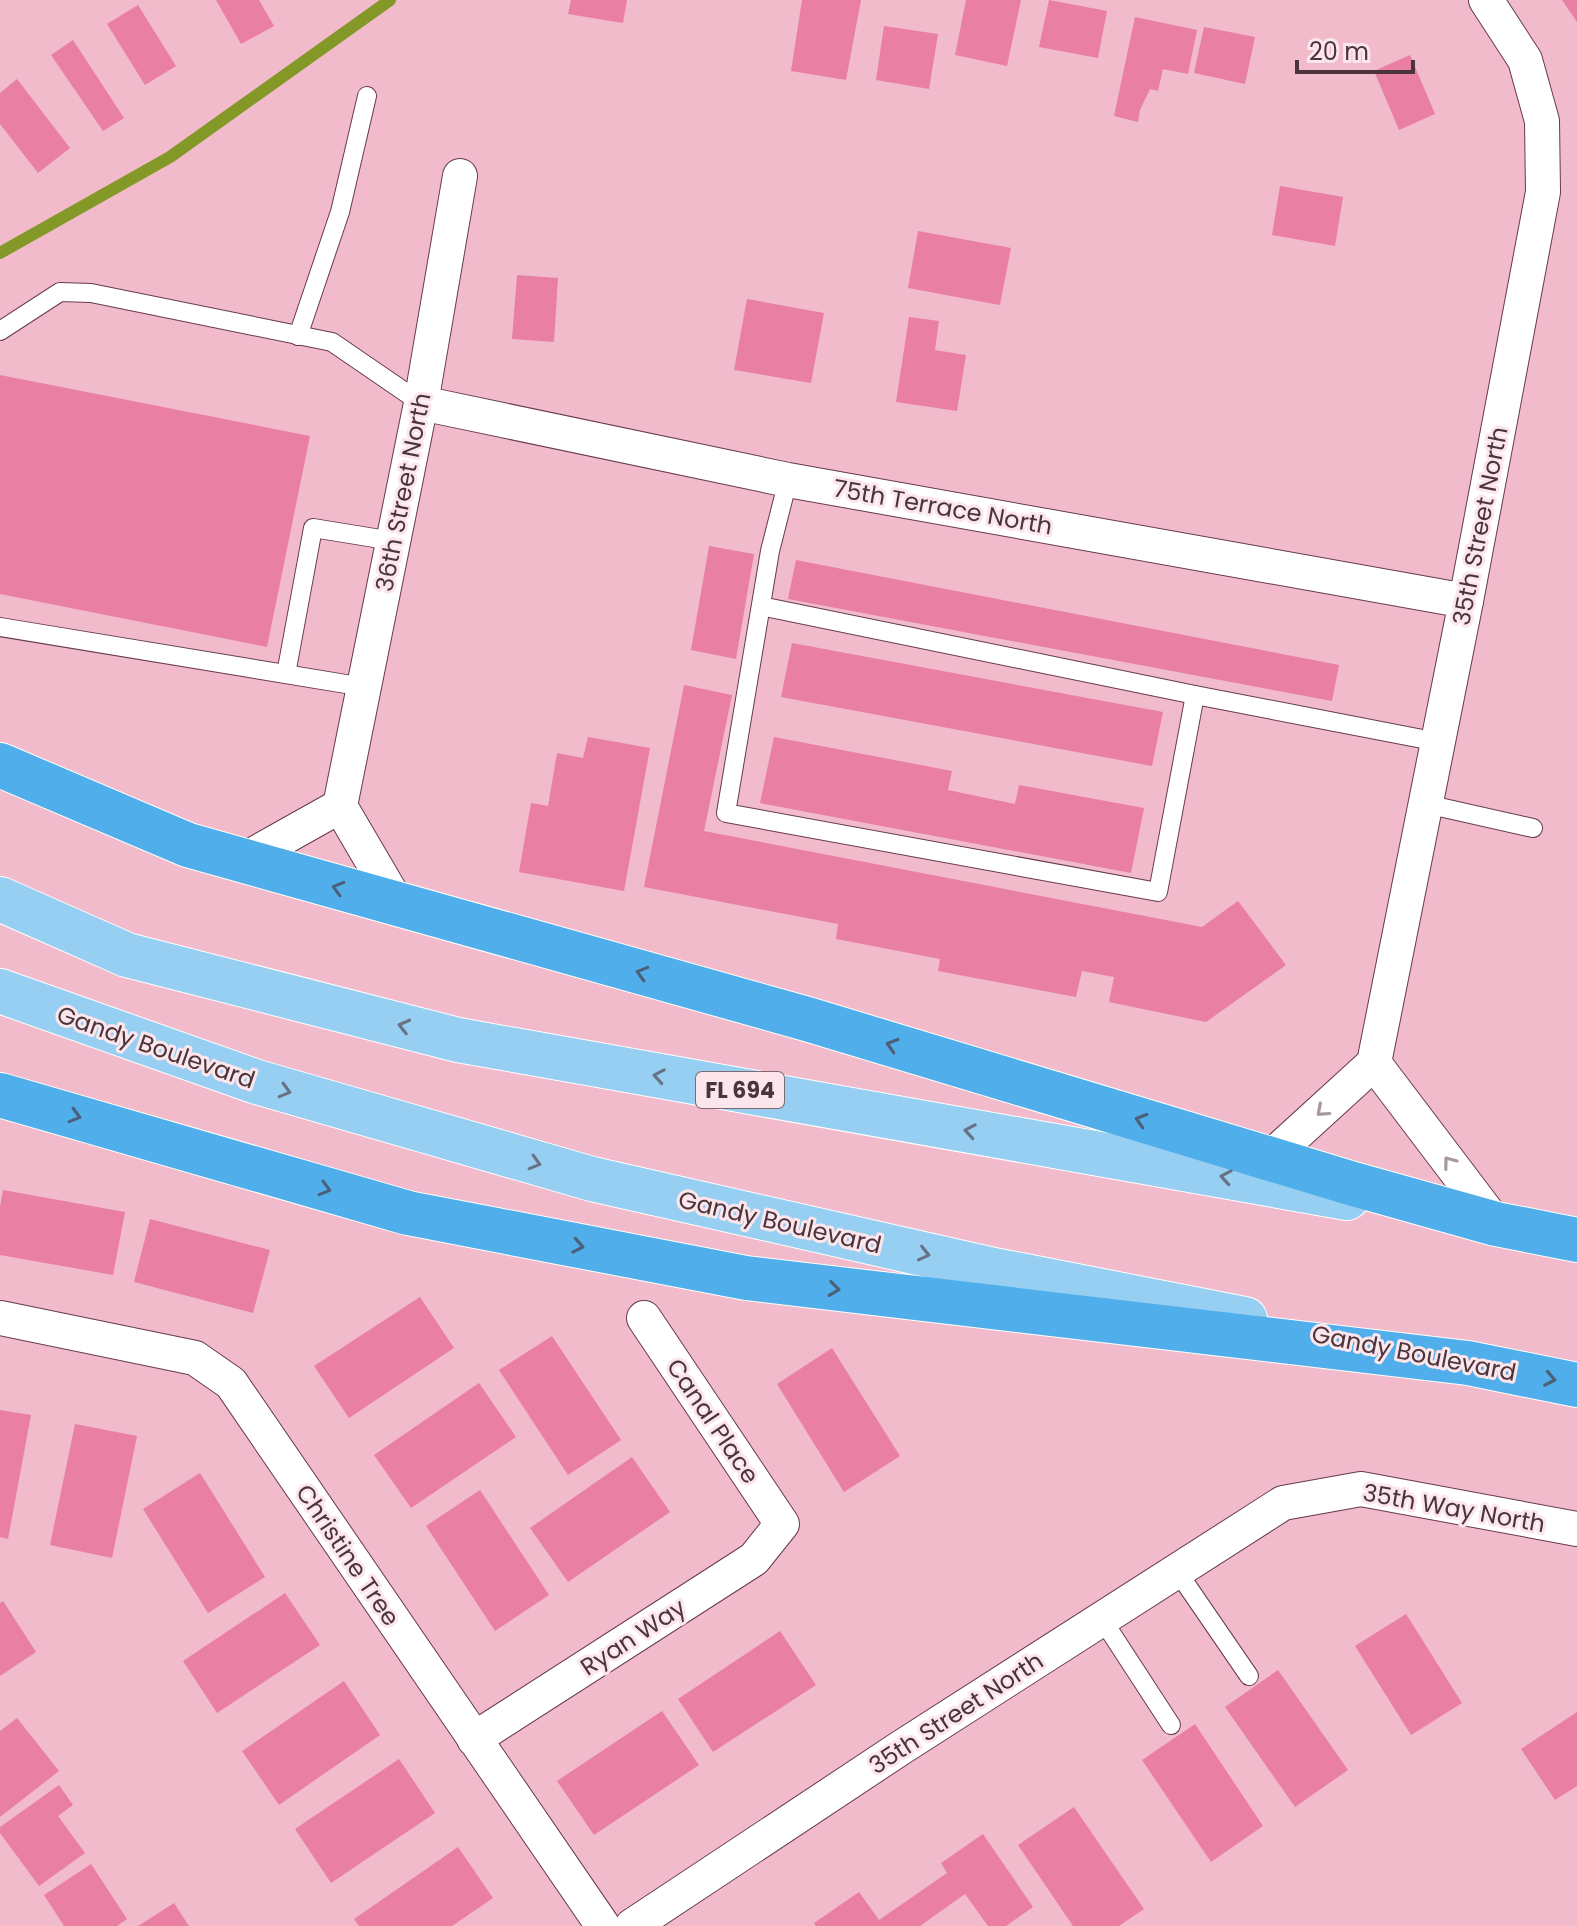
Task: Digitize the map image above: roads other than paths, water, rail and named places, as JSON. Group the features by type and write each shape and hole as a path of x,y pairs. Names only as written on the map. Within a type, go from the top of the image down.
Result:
{"highway":[{"path":"0,765 188,845 807,1019 1496,1224"},
{"path":"0,1095 408,1213 746,1278 1468,1363"},
{"name":"FL 694","path":"1496,1224 1577,1240"},
{"name":"Gandy Boulevard","path":"1468,1363 1577,1385"}],"main road":[{"name":"FL 694","path":"0,899 127,955 458,1040 1496,1224"},
{"name":"Gandy Boulevard","path":"0,991 257,1082 592,1179 989,1269 1468,1363"}],"street":[{"name":"35th Street North","path":"1374,1063 1543,192 1542,121 1525,60 1486,0"},
{"name":"36th Street North","path":"340,806 421,403 460,176"},
{"name":"75th Terrace North","path":"421,403 788,480 1466,601"},
{"path":"242,861 340,806 398,905"},
{"path":"1270,1158 1374,1063 1496,1224"},
{"name":"Christine Tree","path":"0,1318 195,1358 231,1383 603,1926"},
{"name":"Canal Place","path":"644,1318 782,1524"},
{"name":"35th Way North","path":"1283,1503 1361,1489 1577,1529"},
{"name":"35th Street North","path":"632,1926 902,1747 1283,1503"},
{"name":"Ryan Way","path":"474,1739 754,1559 782,1524"}],"lane":[{"path":"298,336 340,212 367,96"},
{"path":"0,331 60,292 91,293 332,342 421,403"},
{"path":"788,480 770,551 726,813 1158,892 1195,695"},
{"path":"286,674 313,528 393,541"},
{"path":"761,606 1438,742"},
{"path":"0,627 364,687"},
{"path":"1426,804 1533,828"},
{"path":"1177,1571 1249,1676"},
{"path":"1102,1619 1171,1725"}],"waterway":[{"path":"0,253 170,157 390,0"}]}
